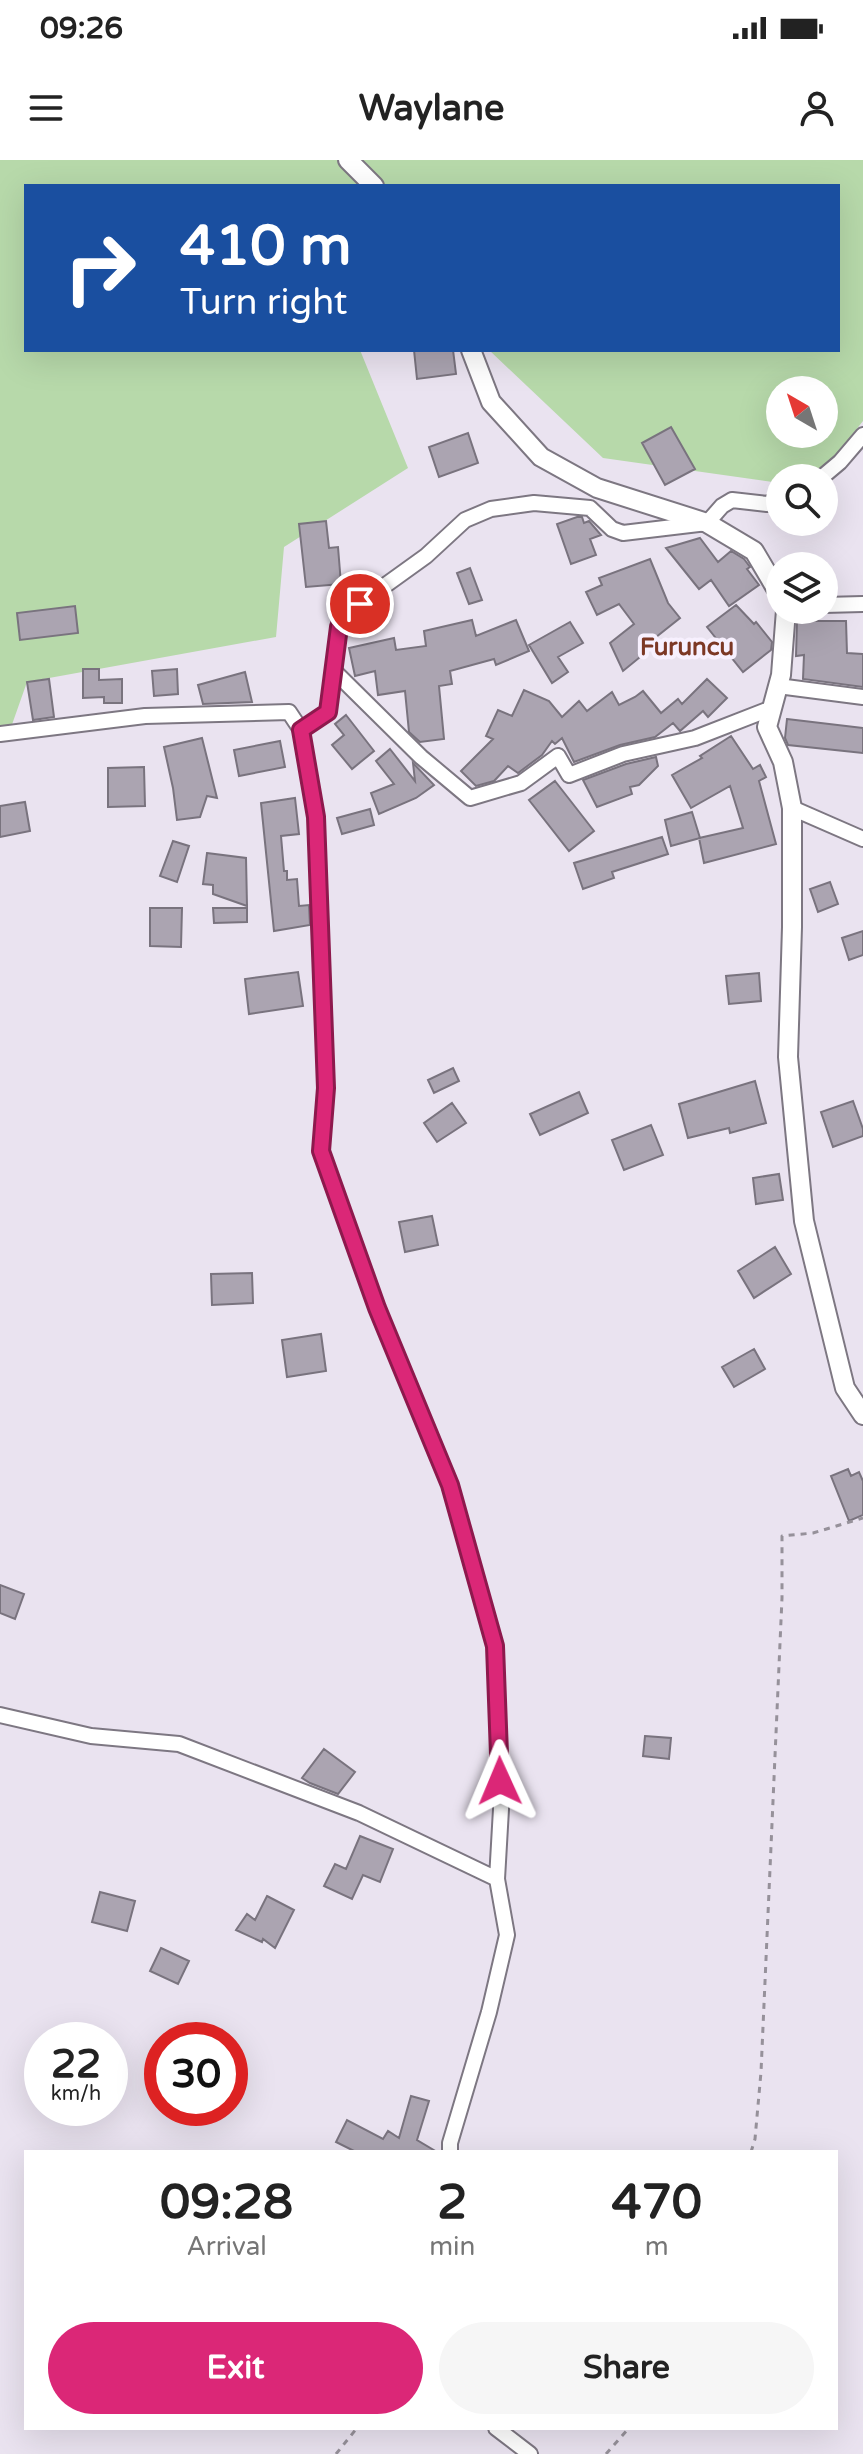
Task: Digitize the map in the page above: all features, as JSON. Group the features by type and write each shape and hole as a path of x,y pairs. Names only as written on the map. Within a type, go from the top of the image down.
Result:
{"street":[{"path":"348,160 372,184"},
{"path":"472,352 491,402 541,457 597,488 707,523 754,551 766,571"},
{"path":"838,464 863,435"},
{"path":"301,730 328,712 339,627 344,615 426,556 465,520 491,509 534,503 590,508 612,529 623,533 707,523 732,500 766,504"},
{"path":"838,605 863,604"},
{"path":"785,624 781,675 767,727 783,762 792,808 788,1057 804,1221 845,1388 863,1415"},
{"path":"333,670 421,757 470,798 521,783 558,756 569,775 623,754 695,738 772,708"},
{"path":"778,686 863,697"},
{"path":"0,734 145,716 289,712 301,730 316,817 326,1088 321,1151 377,1308 450,1485 495,1646 501,1809 497,1879 507,1935 450,2150"},
{"path":"792,808 863,839"},
{"path":"0,1715 91,1736 179,1744 359,1813 497,1879"},
{"path":"499,2430 530,2454"}],"path":[{"path":"752,2150 761,2072 782,1598 782,1536 813,1533 863,1518"},
{"path":"336,2454 355,2430"},
{"path":"606,2454 627,2430"}],"green space":[{"path":"0,160 863,160 863,421 829,464 766,464 766,481 603,458 491,352 840,352 840,184 24,184 24,352 361,352 408,468 284,547 276,637 27,682 9,733 0,735"}],"building":[{"path":"414,352 453,352 456,374 417,379"},
{"path":"671,427 695,469 665,485 642,443"},
{"path":"468,433 478,463 439,477 429,447"},
{"path":"582,517 584,523 589,521 601,535 590,539 596,555 571,564 557,524"},
{"path":"326,521 329,548 338,547 341,584 306,587 299,524"},
{"path":"700,538 718,562 731,551 744,559 759,585 729,606 711,580 699,589 666,548"},
{"path":"650,559 668,603 680,618 641,649 645,653 623,671 610,643 634,624 619,604 597,615 586,592 602,585 599,578"},
{"path":"470,568 482,600 469,604 457,573"},
{"path":"736,605 754,624 756,622 772,642 771,650 743,672 707,627"},
{"path":"75,606 78,633 20,640 17,613"},
{"path":"472,620 476,636 516,620 529,651 496,665 494,659 450,671 452,684 439,686 444,739 420,742 409,732 405,691 378,695 375,671 355,676 349,648 394,638 396,650 426,646 424,631"},
{"path":"838,621 846,621 847,653 863,654 863,687 803,679 804,655 796,656 797,624 838,624"},
{"path":"570,622 583,643 558,657 568,672 552,683 529,645"},
{"path":"83,669 99,669 99,680 122,679 122,703 104,703 104,697 83,698"},
{"path":"177,669 178,694 154,696 152,671"},
{"path":"245,672 252,702 203,704 198,685"},
{"path":"49,679 54,717 33,720 27,682"},
{"path":"707,679 727,698 708,717 703,711 680,731 673,723 655,737 620,745 574,762 562,738 555,744 552,741 542,755 518,773 508,766 494,781 476,786 461,771 493,739 486,736 498,710 512,716 524,690 549,701 562,717 579,701 587,711 612,692 619,705 643,691 661,713 678,699 682,704"},
{"path":"346,715 374,751 352,769 332,745 344,735 335,724"},
{"path":"787,719 863,728 863,753 788,745 785,738"},
{"path":"731,736 753,769 760,765 766,777 759,781 776,844 704,863 699,838 743,828 730,786 691,808 672,775"},
{"path":"202,738 217,798 207,796 200,817 177,820 164,747"},
{"path":"280,741 285,767 239,776 234,750"},
{"path":"390,749 415,781 413,763 434,785 416,798 379,814 371,793 394,784 376,761"},
{"path":"656,757 658,766 639,785 630,787 632,794 597,807 583,780"},
{"path":"144,767 145,806 108,807 108,768"},
{"path":"555,781 594,831 569,851 529,800"},
{"path":"295,798 299,834 281,836 284,871 287,871 287,880 297,879 299,906 309,905 310,925 274,931 261,803"},
{"path":"25,802 30,831 0,837 0,806"},
{"path":"370,809 374,825 342,834 337,818"},
{"path":"692,812 700,838 671,846 665,820"},
{"path":"662,837 668,854 612,872 614,878 583,889 574,863"},
{"path":"173,841 189,846 177,882 160,876"},
{"path":"207,853 246,858 247,906 213,894 213,885 203,884"},
{"path":"830,882 838,904 818,912 810,889"},
{"path":"150,908 182,908 181,947 150,946"},
{"path":"213,908 247,908 247,922 214,923"},
{"path":"863,931 863,955 849,960 842,938"},
{"path":"298,972 303,1006 249,1014 245,979"},
{"path":"759,973 761,1001 729,1004 726,976"},
{"path":"453,1068 459,1081 434,1093 428,1080"},
{"path":"755,1081 766,1123 730,1133 729,1128 688,1138 679,1104"},
{"path":"579,1092 588,1113 540,1135 530,1114"},
{"path":"853,1101 863,1136 833,1147 821,1112"},
{"path":"452,1103 466,1123 437,1142 424,1123"},
{"path":"651,1125 663,1155 624,1170 612,1140"},
{"path":"779,1174 783,1200 756,1204 753,1178"},
{"path":"432,1216 438,1245 405,1252 399,1222"},
{"path":"775,1247 791,1274 754,1298 738,1271"},
{"path":"252,1273 253,1303 212,1305 211,1274"},
{"path":"321,1334 326,1371 287,1377 282,1340"},
{"path":"754,1349 765,1369 734,1387 722,1367"},
{"path":"848,1469 851,1476 859,1472 863,1481 863,1515 849,1521 831,1476"},
{"path":"0,1585 24,1594 15,1619 0,1613"},
{"path":"645,1736 671,1738 669,1759 643,1756"},
{"path":"324,1749 355,1772 338,1794 302,1778"},
{"path":"360,1836 393,1849 380,1882 363,1875 352,1899 324,1886 335,1864 346,1869"},
{"path":"100,1892 135,1901 127,1931 92,1922"},
{"path":"267,1896 294,1910 275,1948 263,1939 262,1942 236,1930 247,1914 255,1920"},
{"path":"161,1948 189,1961 178,1984 150,1971"},
{"path":"411,2096 429,2101 417,2140 434,2150 352,2150 336,2142 347,2120 383,2139 388,2131 399,2138"}],"district":[{"name":"Furuncu","path":"687,647"}],"route":[{"path":"360,604 344,615 339,627 328,712 301,730 316,817 326,1088 321,1151 377,1308 450,1485 495,1646 500,1781"}]}
